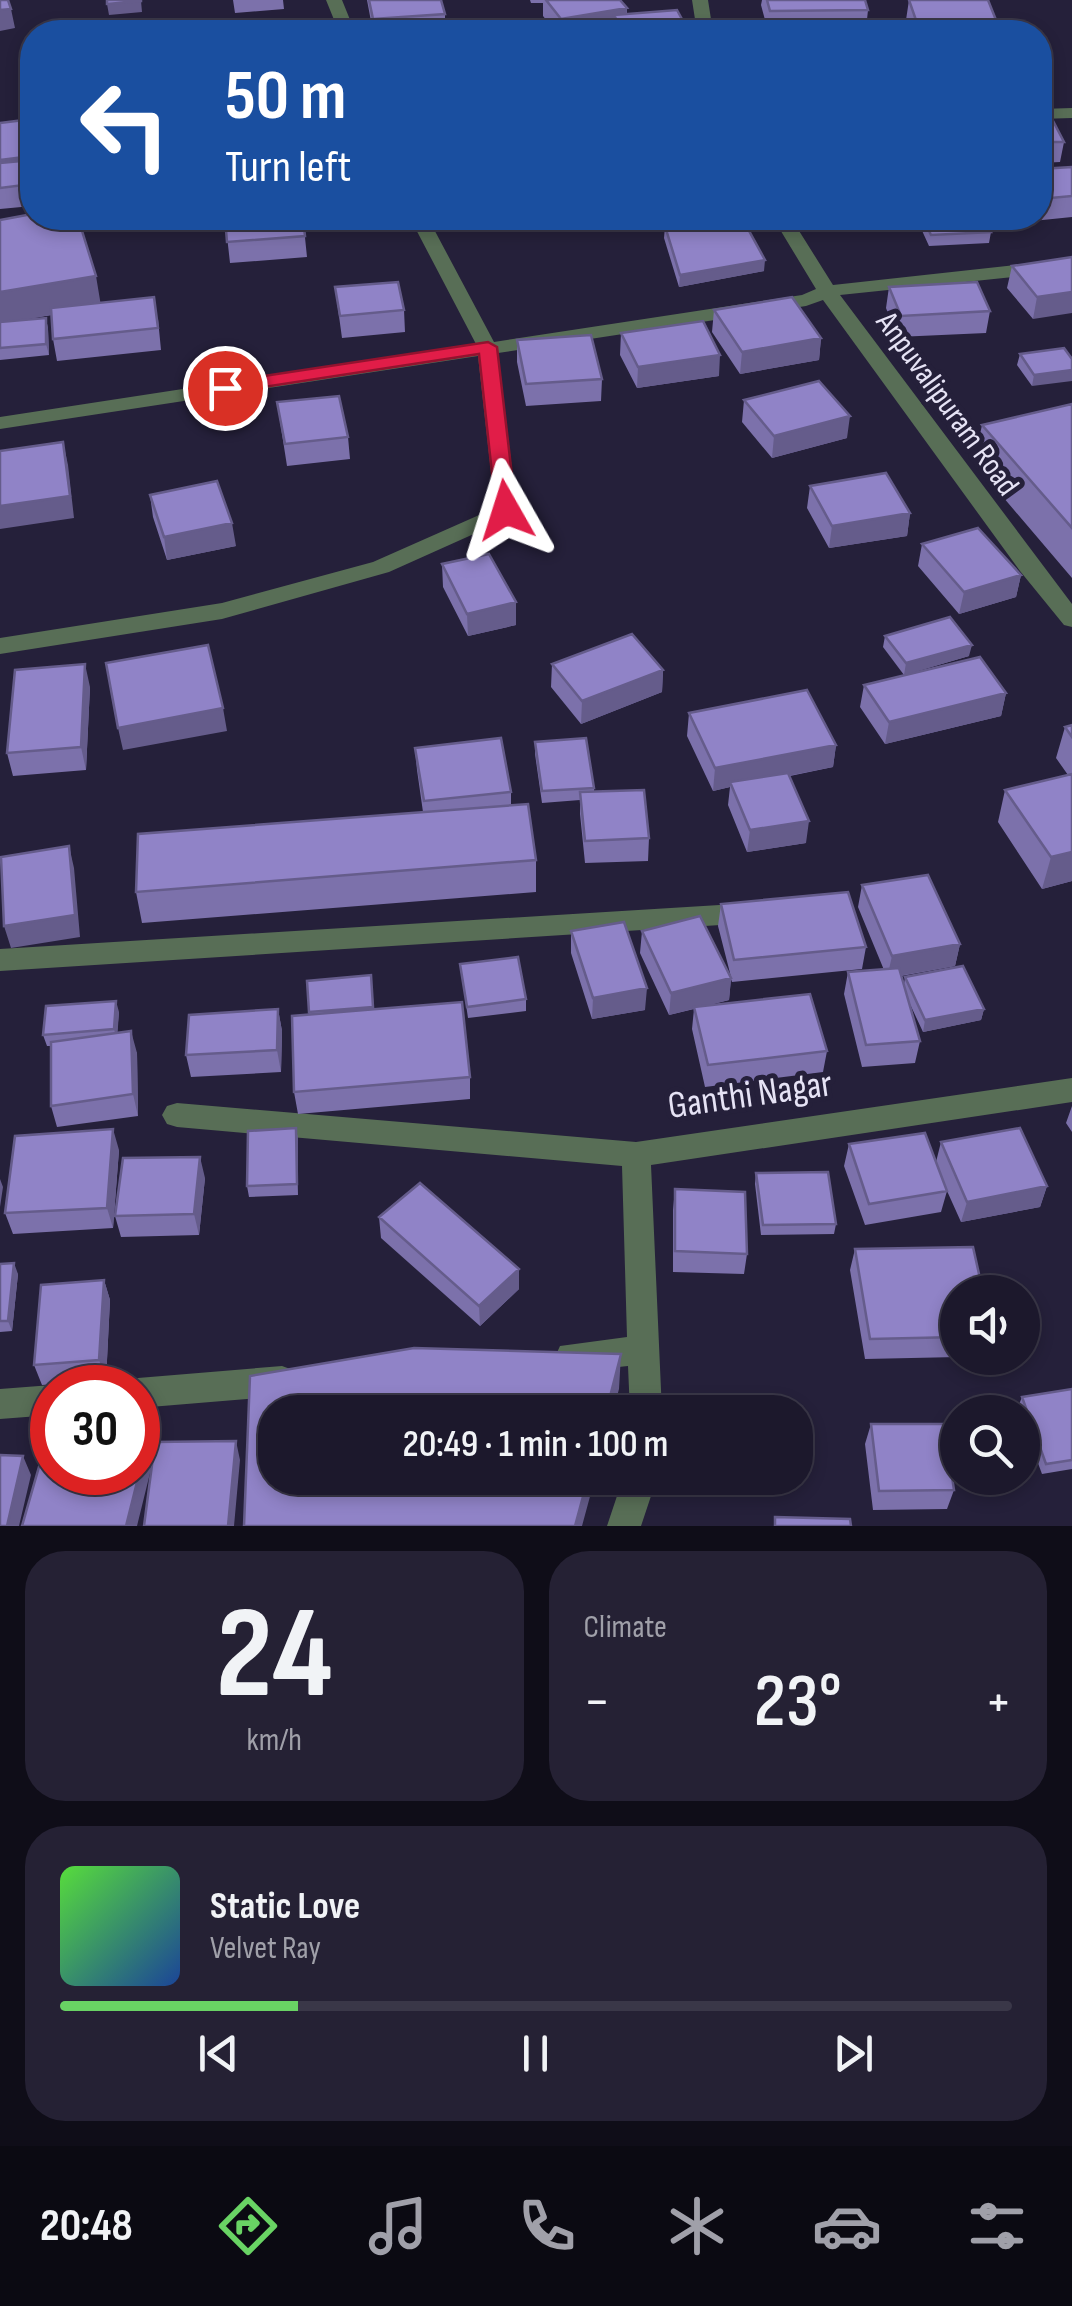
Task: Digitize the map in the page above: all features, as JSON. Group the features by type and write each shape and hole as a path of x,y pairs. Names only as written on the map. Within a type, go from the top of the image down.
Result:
{"street":[{"path":"700,0 721,0"},
{"path":"0,646 222,610 381,567 506,510 488,347 425,230"},
{"name":"Anpuvalipuram Road","path":"789,230 827,291 1028,566 1072,619"},
{"path":"0,423 806,300 827,291 1072,266"},
{"path":"0,960 782,911"},
{"name":"Ganthi Nagar","path":"646,1395 636,1154 1072,1090"},
{"path":"178,1115 636,1154"},
{"path":"548,1358 645,1350"},
{"path":"160,1390 313,1378"},
{"path":"0,1404 30,1402"},
{"path":"624,1526 634,1495"}],"building":[{"path":"0,0 8,0 11,9 0,10"},
{"path":"107,0 141,0 141,1 107,4"},
{"path":"369,0 441,0 445,14 373,19"},
{"path":"546,0 620,0 627,8 561,19"},
{"path":"767,0 865,0 868,10 770,11"},
{"path":"909,0 988,0 996,20 916,20"},
{"path":"677,10 682,20 617,20 614,15"},
{"path":"1052,119 1064,142 1052,142"},
{"path":"20,120 20,158 0,160 0,123"},
{"path":"20,161 20,186 0,188 0,163"},
{"path":"1072,167 1072,196 1052,198 1052,168"},
{"path":"20,216 20,230 82,230 96,276 0,292 0,220"},
{"path":"226,230 304,230 305,236 227,242"},
{"path":"666,230 749,230 765,260 680,275"},
{"path":"929,230 991,232 931,235"},
{"path":"1072,257 1072,292 1037,297 1012,266"},
{"path":"398,282 404,310 340,316 335,287"},
{"path":"977,282 990,311 901,316 889,287"},
{"path":"154,297 158,328 53,339 51,308"},
{"path":"792,297 821,338 742,352 714,310"},
{"path":"46,318 46,344 0,348 0,322"},
{"path":"703,321 720,355 638,367 621,333"},
{"path":"591,335 602,379 526,384 517,340"},
{"path":"1064,348 1072,359 1072,370 1034,375 1020,354"},
{"path":"819,381 850,416 774,436 744,400"},
{"path":"339,396 348,437 285,444 277,402"},
{"path":"1072,404 1072,528 982,425"},
{"path":"63,442 70,496 0,506 0,451"},
{"path":"886,473 910,513 832,526 810,486"},
{"path":"217,481 232,523 164,537 150,495"},
{"path":"978,528 1021,575 964,592 922,544"},
{"path":"489,554 516,602 467,614 442,564"},
{"path":"950,617 972,645 906,663 885,636"},
{"path":"632,634 663,670 582,701 552,664"},
{"path":"208,645 223,708 118,728 106,663"},
{"path":"980,657 1006,693 889,722 864,685"},
{"path":"85,664 81,747 7,753 15,670"},
{"path":"807,690 836,745 715,768 689,713"},
{"path":"501,738 511,792 424,801 415,748"},
{"path":"586,738 594,788 542,791 535,742"},
{"path":"788,773 809,821 750,830 730,782"},
{"path":"1072,774 1072,852 1051,857 1005,790"},
{"path":"644,790 649,838 585,841 580,792"},
{"path":"528,804 536,860 136,892 138,834"},
{"path":"69,846 75,915 4,926 1,857"},
{"path":"928,875 960,944 892,956 862,885"},
{"path":"848,892 866,947 734,960 721,904"},
{"path":"700,916 731,978 671,993 642,931"},
{"path":"624,922 647,988 593,998 571,931"},
{"path":"518,957 526,999 467,1007 460,964"},
{"path":"963,966 984,1009 925,1020 905,977"},
{"path":"899,968 920,1041 866,1045 848,972"},
{"path":"371,975 373,1007 309,1012 307,981"},
{"path":"810,994 827,1051 708,1065 694,1007"},
{"path":"116,1001 114,1029 43,1035 46,1006"},
{"path":"462,1002 470,1077 294,1092 292,1016"},
{"path":"278,1009 277,1050 186,1055 189,1015"},
{"path":"131,1031 133,1094 51,1106 51,1042"},
{"path":"296,1128 297,1184 247,1186 248,1131"},
{"path":"1020,1128 1047,1186 967,1202 941,1142"},
{"path":"113,1129 107,1208 5,1213 15,1136"},
{"path":"925,1133 947,1191 869,1204 849,1144"},
{"path":"200,1157 194,1214 115,1216 123,1158"},
{"path":"828,1172 836,1224 763,1225 756,1173"},
{"path":"420,1183 519,1269 479,1306 379,1217"},
{"path":"675,1189 745,1192 747,1254 675,1251"},
{"path":"973,1247 979,1275 940,1275 940,1337 870,1339 855,1249"},
{"path":"14,1263 8,1321 0,1321 0,1264"},
{"path":"104,1280 99,1360 34,1365 41,1285"},
{"path":"414,1348 621,1354 610,1395 258,1395 258,1495 583,1495 575,1526 244,1526 250,1376"},
{"path":"1072,1389 1072,1460 1046,1464 1040,1447 1040,1395 1034,1395"},
{"path":"871,1424 940,1424 940,1490 879,1491"},
{"path":"236,1441 228,1526 144,1526 148,1495 160,1495 160,1442"},
{"path":"0,1455 23,1456 7,1526 0,1526"},
{"path":"31,1495 134,1495 126,1526 22,1526"},
{"path":"775,1517 850,1519 851,1526 775,1526"}],"route":[{"path":"225,388 488,347 506,510"}]}
